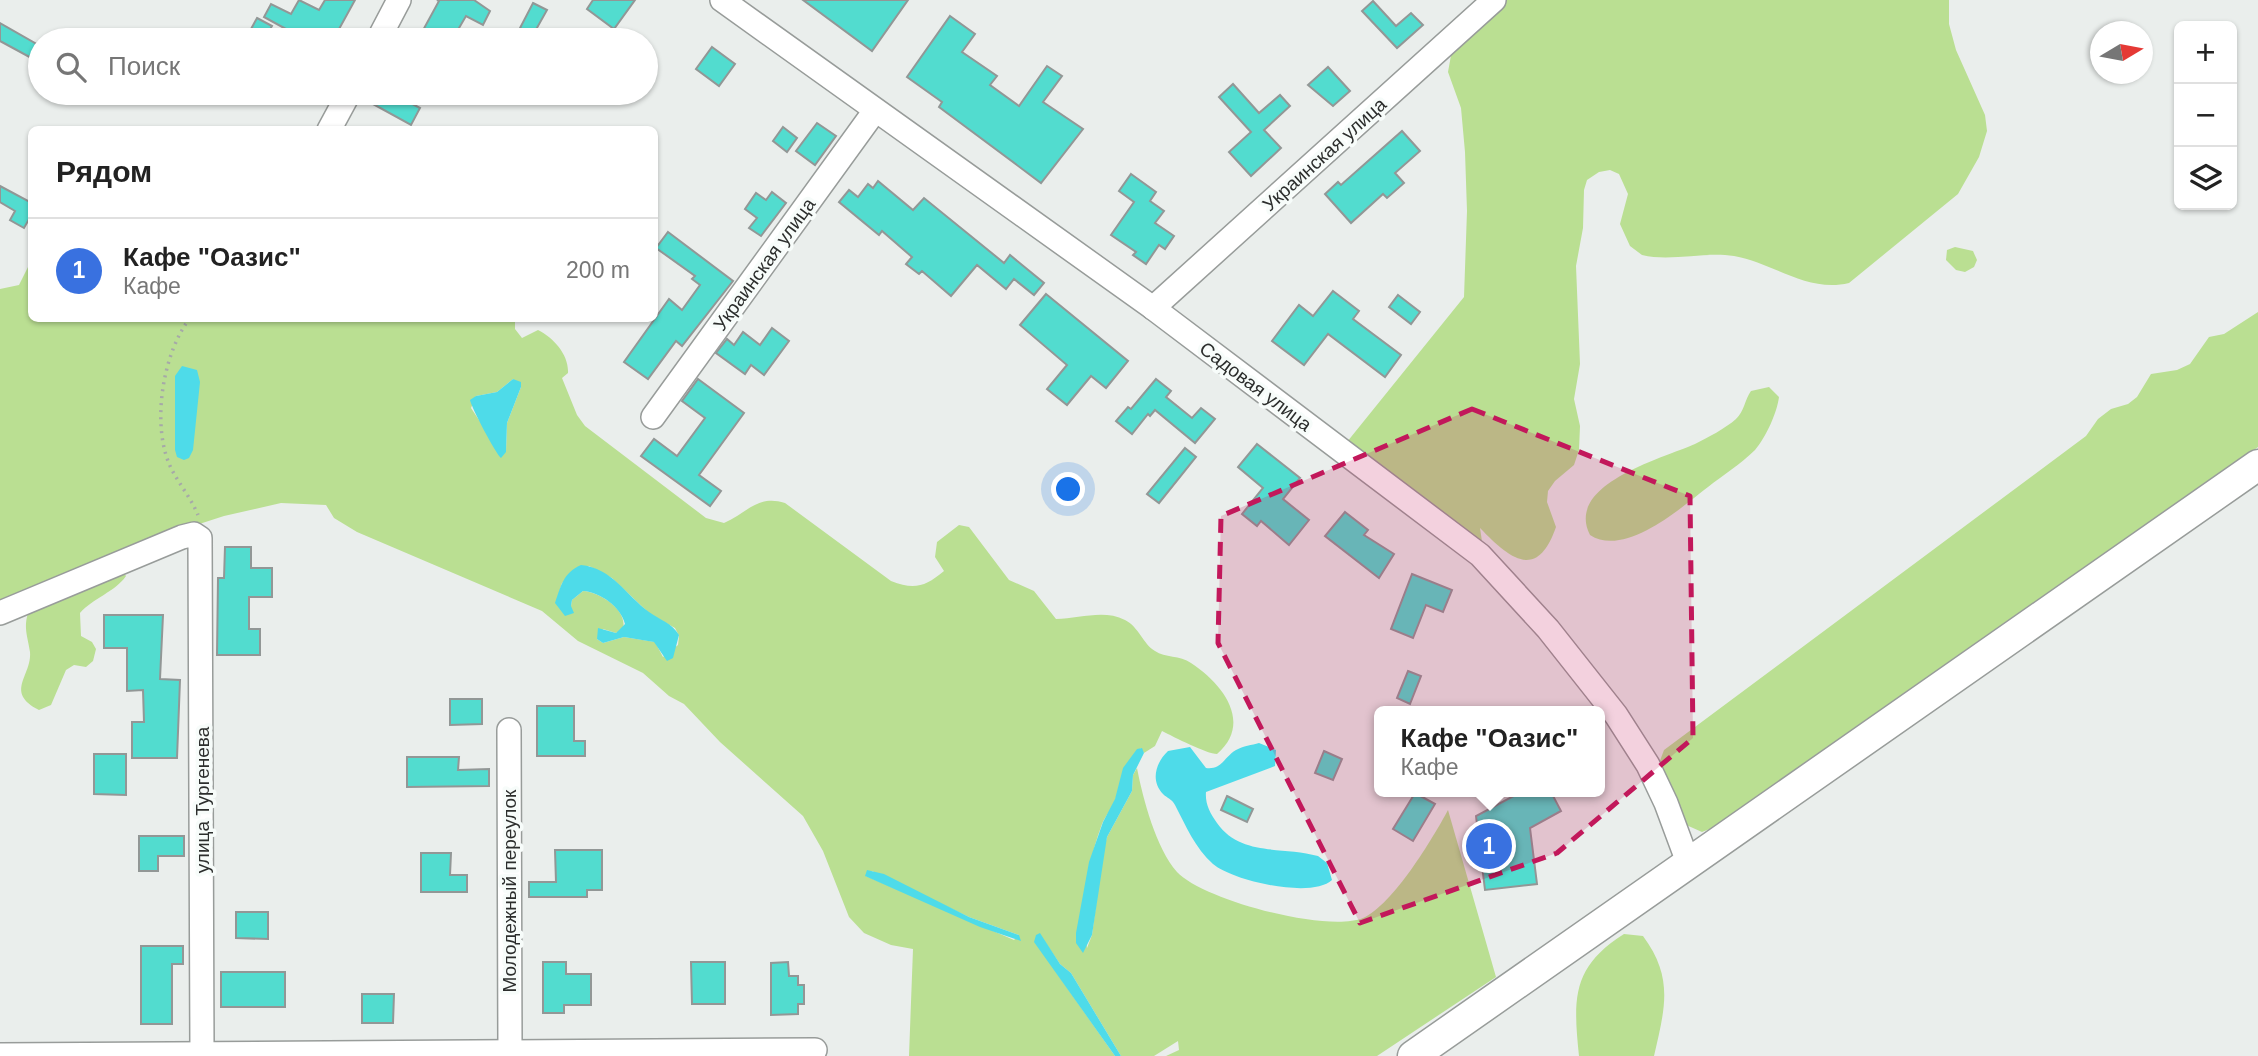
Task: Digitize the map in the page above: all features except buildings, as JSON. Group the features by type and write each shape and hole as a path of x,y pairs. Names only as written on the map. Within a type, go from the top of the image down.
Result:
{"main road":[{"path":"1413,1056 2258,466"}],"street":[{"path":"384,28 399,0"},
{"name":"Садовая улица","path":"722,0 874,112 1153,308 1480,555 1616,715 1648,765 1666,803 1689,865"},
{"name":"Украинская улица","path":"1153,308 1494,0"},
{"path":"331,126 343,105"},
{"name":"Украинская улица","path":"653,416 874,112"},
{"path":"0,613 182,537 194,534 201,542"},
{"name":"улица Тургенева","path":"201,542 202,1054"},
{"name":"Молодежный переулок","path":"509,730 510,1052"},
{"path":"0,1055 815,1050"}],"path":[{"path":"188,322 173,346 168,361 162,427 164,448 171,468 198,514 201,542"}],"highlighted area":[{"path":"1472,409 1690,496 1693,738 1557,853 1360,923 1218,643 1221,516"}],"green space":[{"path":"1506,0 1949,0 1949,24 1956,50 1985,115 1987,131 1979,157 1958,194 1849,283 1834,285 1805,281 1734,256 1642,255 1630,246 1620,224 1628,194 1619,174 1610,170 1599,172 1587,180 1584,190 1583,228 1576,266 1580,364 1574,399 1580,426 1579,450 1574,465 1555,481 1548,491 1547,502 1556,527 1540,555 1531,559 1512,555 1480,528 1483,548 1347,442 1464,297 1467,211 1465,152 1461,108 1448,72 1452,50"},
{"path":"1955,247 1973,251 1977,260 1974,267 1965,272 1956,270 1946,260 1947,250"},
{"path":"28,267 28,322 515,322 515,329 522,338 538,330 559,348 568,366 568,373 562,378 577,415 585,426 706,518 724,523 760,503 785,503 891,581 913,586 925,584 944,571 935,557 937,542 959,525 969,527 1009,580 1034,591 1056,619 1108,615 1125,620 1155,651 1187,660 1203,672 1223,693 1230,705 1233,730 1228,742 1217,754 1162,731 1155,746 1144,753 1141,748 1129,763 1114,803 1102,824 1092,855 1085,901 1087,948 1092,935 1107,837 1132,791 1133,775 1137,768 1157,837 1177,872 1191,883 1238,903 1322,921 1363,918 1375,911 1411,870 1448,810 1496,977 1377,1056 1166,1056 1179,1050 1178,1041 1154,1056 1121,1056 1071,973 1060,964 1043,939 1056,972 1115,1056 909,1056 913,949 891,945 864,933 849,917 823,851 803,816 720,742 684,704 669,696 643,673 578,641 542,611 357,532 334,518 326,505 281,503 190,527 0,605 0,289 19,285","holes":["513,379 521,387 507,423 506,452 487,432 471,408 476,396 497,392","589,566 612,578 650,614 675,628 679,636 678,645 663,657 655,642 624,637 603,643 597,639 603,629 616,633 623,629 621,615 617,609 604,598 590,592 583,591 572,600 571,606 558,596 562,583","872,871 969,917 1019,935 1014,940 866,876"]},
{"path":"2258,312 2258,447 1725,823 1702,832 1684,824 1658,766 1664,750 2086,436 2098,419 2111,409 2128,404 2137,397 2151,374 2177,370 2190,364 2209,337 2224,334"},
{"path":"1769,387 1779,397 1776,410 1763,438 1744,460 1668,517 1636,535 1620,540 1604,540 1590,535 1586,517 1591,501 1604,487 1641,465 1695,444 1722,429 1739,416 1751,391"},
{"path":"121,569 126,576 121,582 80,613 81,636 92,642 96,649 93,661 86,667 74,665 66,670 51,705 39,710 23,697 21,690 30,661 26,626 30,609"},
{"path":"1624,934 1643,936 1653,951 1663,980 1664,1008 1654,1056 1579,1056 1577,1001 1585,972 1607,946"}],"water":[{"path":"182,366 197,370 200,382 193,450 189,458 184,460 177,457 175,450 175,376"},
{"path":"513,379 521,382 521,387 507,423 506,452 501,458 470,400 476,396 497,392"},
{"path":"581,565 592,567 610,577 649,612 673,627 679,635 673,658 667,661 654,642 624,637 603,643 597,639 598,628 616,633 625,624 614,606 596,594 583,591 572,600 574,613 565,616 555,603 566,576"},
{"path":"1259,743 1276,750 1275,766 1206,792 1208,808 1227,834 1238,841 1250,846 1318,856 1327,863 1332,880 1322,885 1291,888 1254,882 1223,870 1201,851 1174,803 1159,789 1156,772 1168,751 1190,747 1206,768 1211,768 1219,765 1236,750"},
{"path":"1142,748 1144,753 1133,775 1132,791 1107,837 1092,935 1083,953 1076,943 1076,933 1089,862 1103,822 1115,799 1123,768 1137,749"},
{"path":"867,870 884,874 969,917 1019,935 1021,941 980,927 865,876"},
{"path":"1040,933 1060,964 1071,973 1121,1056 1115,1056 1034,942 1036,935"}],"place":[{"name":"Кафе \"Оазис\"","path":"1489,846"}]}
